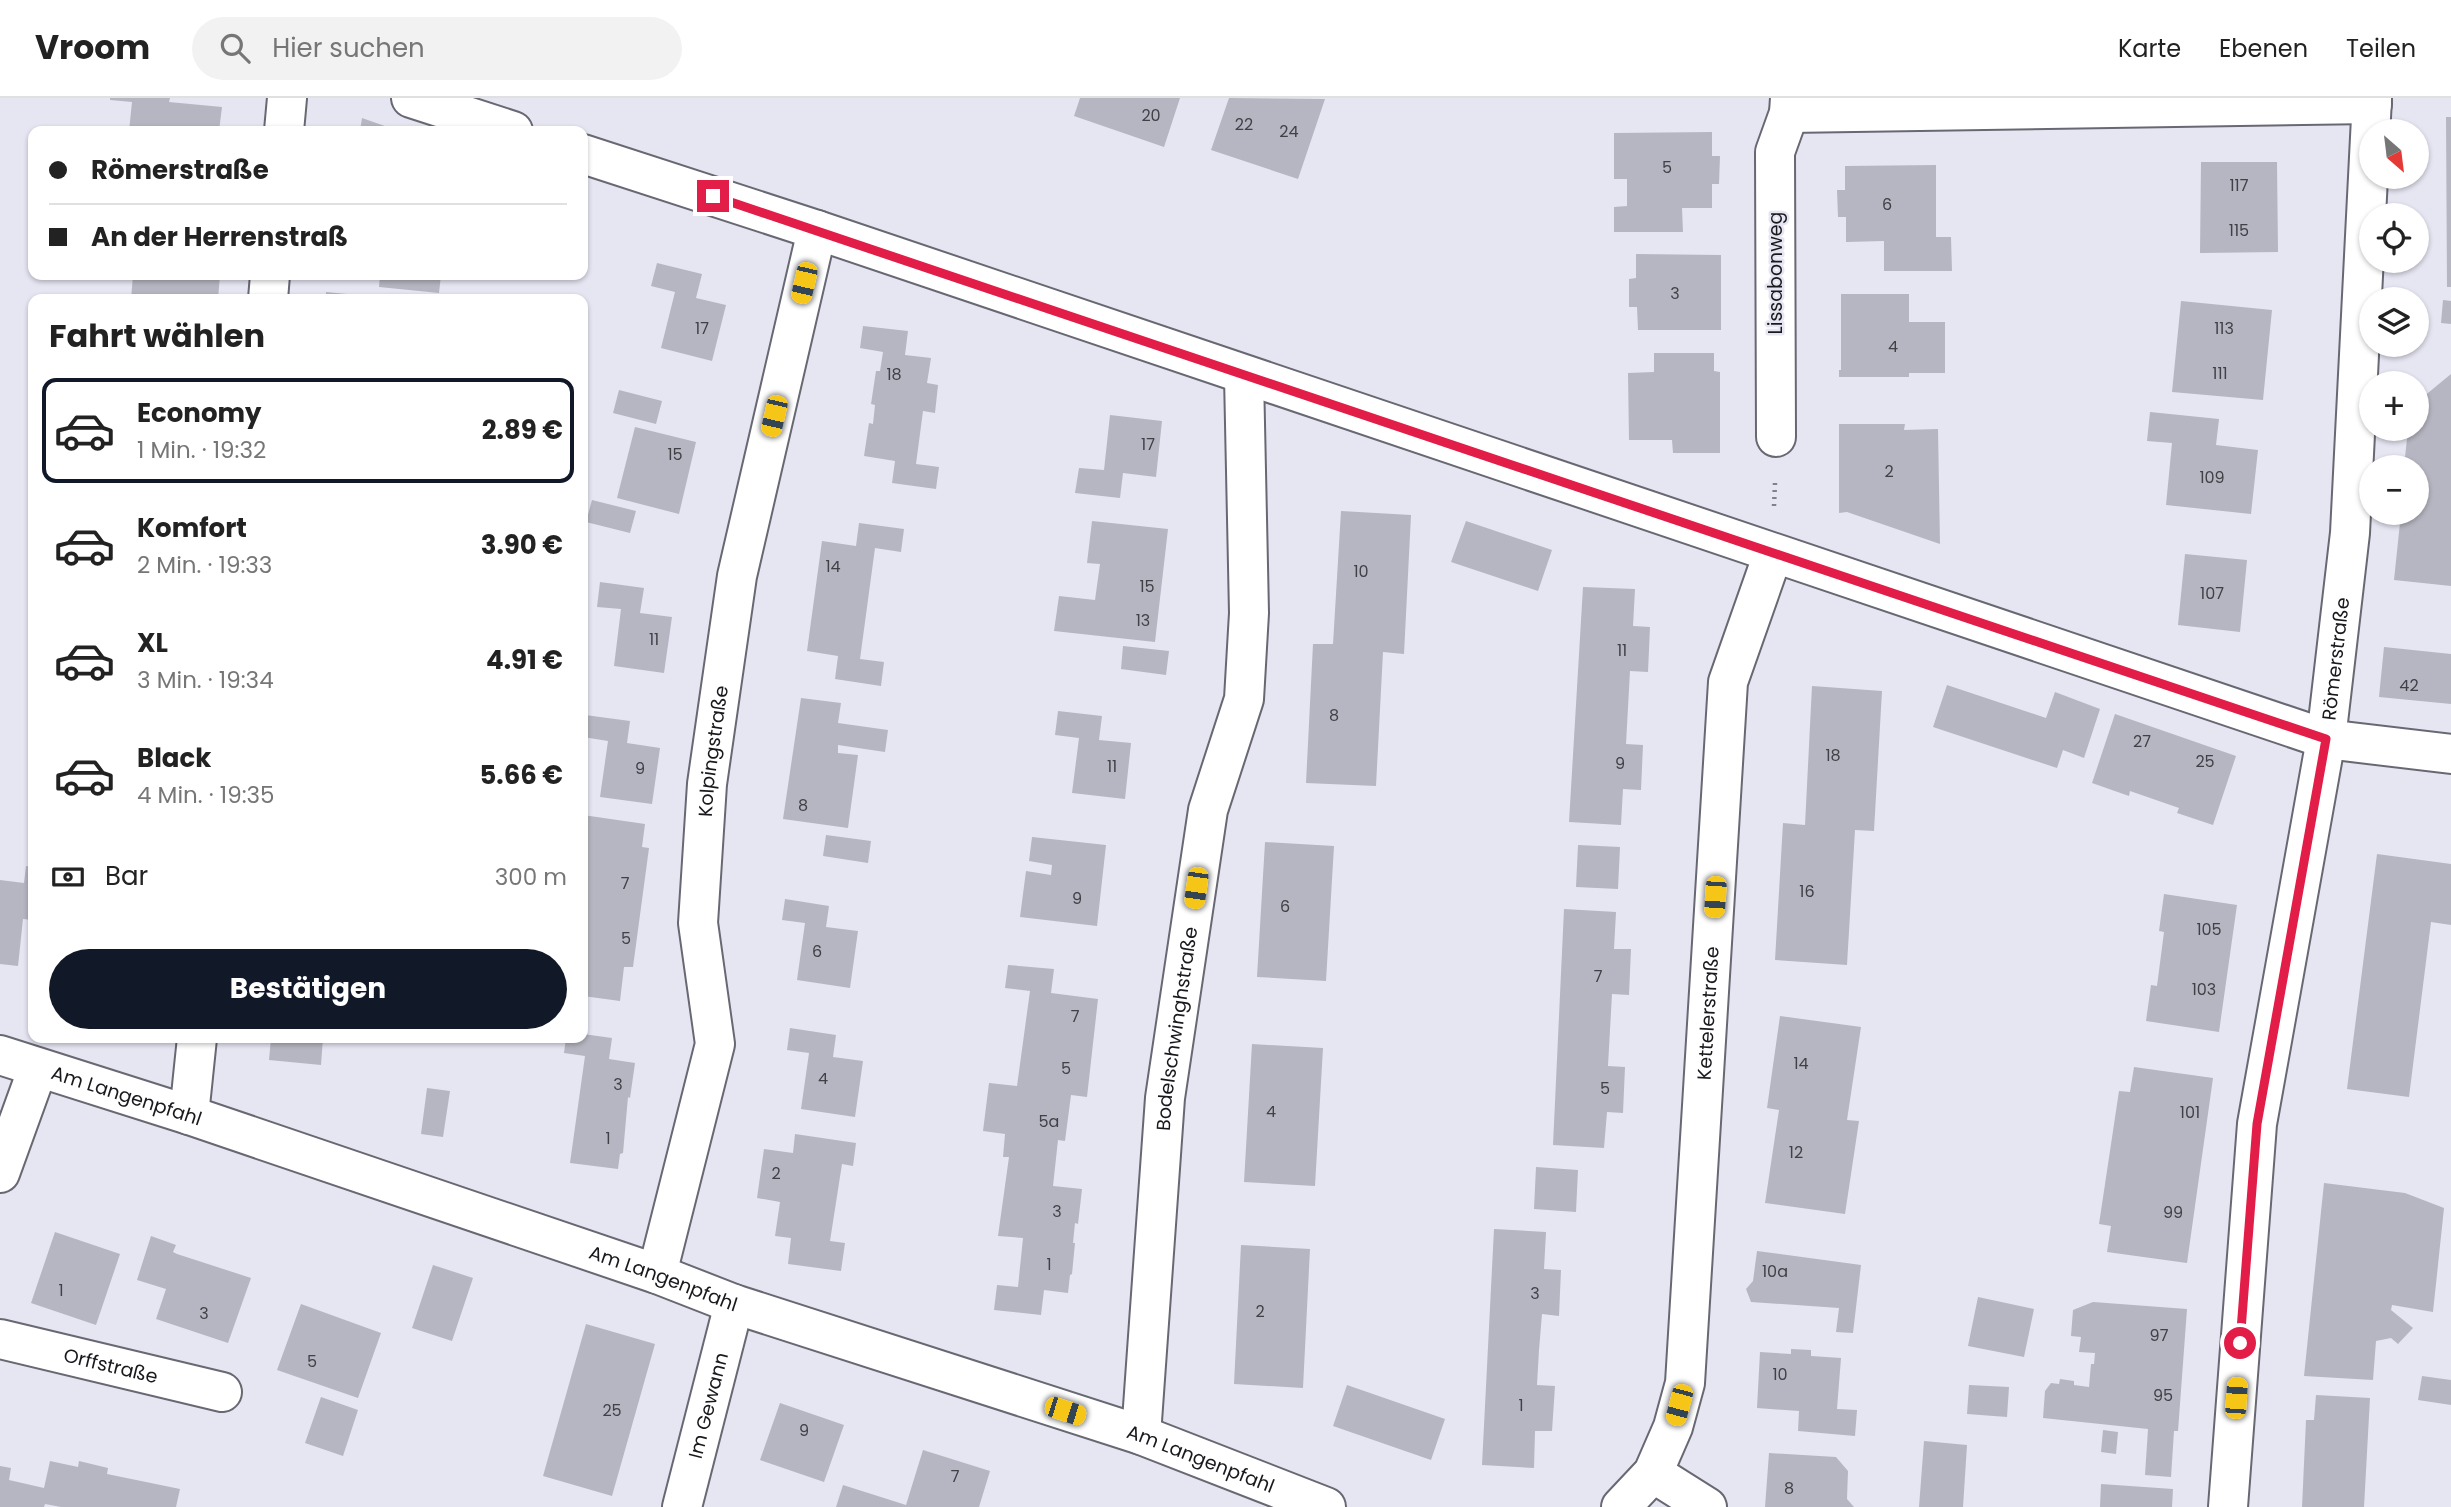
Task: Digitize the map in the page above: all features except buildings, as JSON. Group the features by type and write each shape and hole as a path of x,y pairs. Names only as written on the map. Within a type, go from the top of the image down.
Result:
{"street":[{"path":"284,126 287,98"},
{"path":"411,98 498,126"},
{"name":"Lissabonweg","path":"1776,437 1775,152 1790,105 2372,101"},
{"name":"Römerstraße","path":"2228,1507 2257,1124 2326,739 2350,533 2372,101"},
{"path":"588,156 817,230 2326,739 2451,754"},
{"name":"Kolpingstraße","path":"657,1274 715,1044 698,923 707,784 737,576 817,230"},
{"name":"Bodelschwinghstraße","path":"1141,1435 1165,1098 1208,810 1244,699 1249,612 1244,376"},
{"name":"Kettelerstraße","path":"1621,1507 1653,1473 1673,1427 1685,1383 1728,682 1773,554"},
{"path":"190,1115 197,1043"},
{"name":"Am Langenpfahl","path":"0,1055 190,1115 657,1274 734,1304 1141,1435 1326,1507"},
{"path":"0,1173 38,1068"},
{"name":"Im Gewann","path":"682,1507 734,1304"},
{"name":"Orffstraße","path":"0,1339 222,1392"},
{"path":"1653,1473 1707,1507"}],"path":[{"path":"1773,554 1776,437"}],"route":[{"path":"713,196 2326,739 2257,1124 2240,1343"}]}
